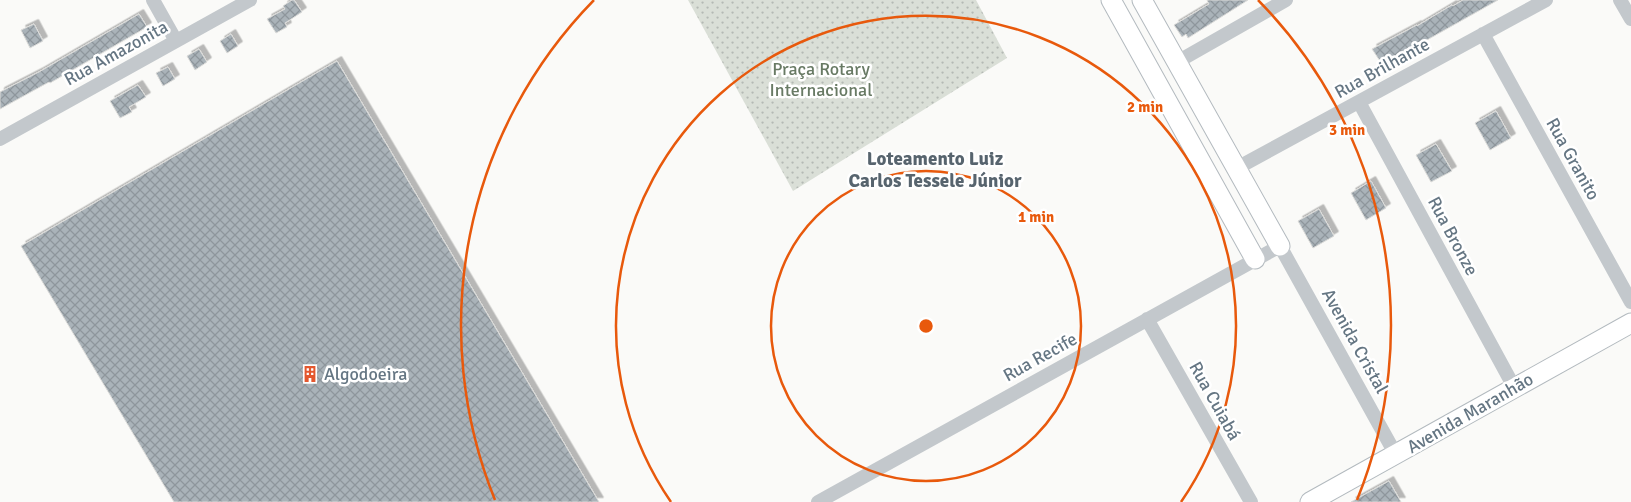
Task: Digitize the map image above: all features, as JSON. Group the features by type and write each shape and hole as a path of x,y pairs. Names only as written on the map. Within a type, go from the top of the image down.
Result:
{"street":[{"path":"153,0 176,41"},
{"name":"Rua Amazonita","path":"0,138 250,0"},
{"path":"1111,0 1255,258"},
{"path":"1142,0 1280,246"},
{"path":"1177,62 1286,0"},
{"name":"Rua Brilhante","path":"1237,168 1546,0"},
{"path":"1620,0 1631,19"},
{"name":"Rua Granito","path":"1483,34 1631,302"},
{"name":"Rua Bronze","path":"1359,102 1514,387"},
{"name":"Rua Recife","path":"818,502 1255,258 1280,246"},
{"name":"Avenida Cristal","path":"1280,246 1396,455"},
{"name":"Rua Cuiabá","path":"1148,319 1250,502"},
{"name":"Avenida Maranhão","path":"1310,502 1631,323"}],"green space":[{"name":"Praça Rotary Internacional","path":"688,0 976,0 1007,58 793,191"}],"building":[{"path":"294,0 302,12 285,23 287,27 276,33 267,19 285,9 283,6"},
{"path":"1207,0 1248,0 1188,38 1186,34 1182,37 1174,25 1209,4"},
{"path":"1463,0 1498,0 1386,62 1384,59 1380,61 1372,49 1417,26"},
{"path":"139,14 147,27 50,83 0,109 0,92 39,72"},
{"path":"34,24 43,41 30,48 21,30"},
{"path":"231,34 238,46 227,53 220,41"},
{"path":"199,49 207,62 195,70 187,56"},
{"name":"Algodoeira","path":"337,61 599,502 174,502 21,246"},
{"path":"168,67 175,79 163,86 156,73"},
{"path":"138,85 146,97 129,107 132,112 120,118 110,101"},
{"path":"1496,111 1511,138 1490,150 1475,123"},
{"path":"1436,144 1452,171 1431,182 1416,155"},
{"path":"1371,181 1386,208 1366,220 1351,193"},
{"path":"1319,209 1334,236 1313,248 1298,221"},
{"path":"1389,481 1401,502 1351,502"}],"place":[{"name":"Algodoeira","path":"310,374"}],"district":[{"name":"Loteamento Luiz Carlos Tessele Júnior","path":"935,170"}]}
